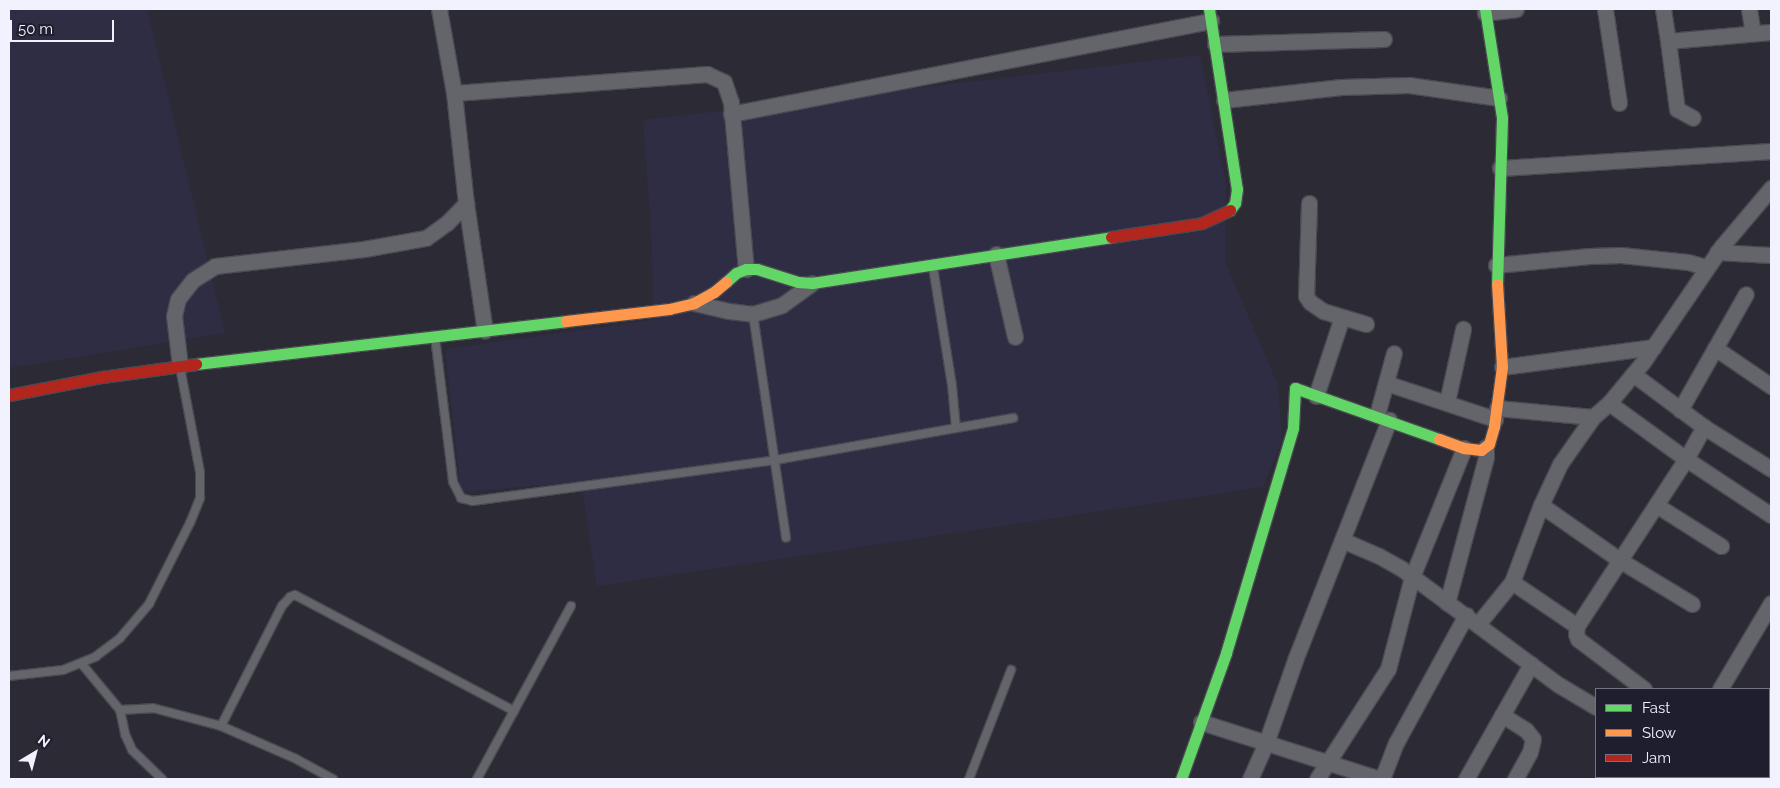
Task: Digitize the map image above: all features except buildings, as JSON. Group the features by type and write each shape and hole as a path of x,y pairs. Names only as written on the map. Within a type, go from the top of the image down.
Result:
{"street":[{"path":"439,9 454,93 466,203 485,331"},
{"path":"1181,779 1226,653 1294,428 1295,388 1464,448 1482,450 1492,438 1502,367 1496,265 1502,118 1485,11 1516,9"},
{"path":"1604,9 1619,103"},
{"path":"1663,9 1677,109 1693,118"},
{"path":"1749,9 1753,33"},
{"path":"9,395 102,377 180,366 669,309 694,303 714,292 736,273 746,269 757,269 798,282 812,283 1202,223 1230,210 1235,202 1237,189 1210,15 731,114"},
{"path":"1668,41 1771,32"},
{"path":"1215,44 1384,39"},
{"path":"454,93 707,74 724,82 730,102 746,269"},
{"path":"1224,100 1341,87 1409,85 1499,98"},
{"path":"1500,168 1771,151"},
{"path":"1201,722 1381,779 1396,743 1472,619 1512,582 1541,505 1560,464 1593,418 1609,403 1654,347 1717,252 1771,188"},
{"path":"180,366 174,316 178,299 193,280 215,266 364,249 426,238 447,224 466,203"},
{"path":"1309,204 1306,296 1310,302 1324,311 1366,324"},
{"path":"1717,252 1771,256"},
{"path":"996,254 1015,336"},
{"path":"1496,265 1621,255 1688,262 1706,268"},
{"path":"694,303 753,314 782,305 812,283"},
{"path":"1680,410 1746,294"},
{"path":"1316,396 1342,317"},
{"path":"1448,402 1463,329"},
{"path":"1502,367 1654,347"},
{"path":"1715,348 1771,385"},
{"path":"1250,779 1266,743 1342,540 1383,418 1386,383 1394,353"},
{"path":"1633,374 1704,427 1771,469"},
{"path":"1386,383 1448,402 1496,413 1593,418"},
{"path":"1609,403 1686,459 1771,515"},
{"path":"1643,688 1578,639 1576,634 1577,626 1621,561 1686,459 1704,427"},
{"path":"1447,603 1486,457 1486,447"},
{"path":"1317,779 1388,669 1412,577 1464,448"},
{"path":"1541,505 1621,561 1692,604"},
{"path":"1656,505 1721,546"},
{"path":"1342,540 1379,556 1412,577 1472,619 1559,685 1595,706"},
{"path":"1512,582 1577,626"},
{"path":"1721,688 1771,603"},
{"path":"1466,779 1531,664"},
{"path":"1502,715 1526,730 1533,739 1530,752 1515,779"}],"lane":[{"path":"932,264 952,386 956,428"},
{"path":"753,314 786,538"},
{"path":"435,337 453,482 461,498 473,501 775,460 1013,418"},
{"path":"9,676 63,670 95,657 120,638 149,604 190,523 200,498 200,472 180,366"},
{"path":"221,726 282,606 290,597 295,595 514,711"},
{"path":"477,779 571,606"},
{"path":"81,663 120,710 132,750 162,779"},
{"path":"969,779 1011,670"},
{"path":"120,710 153,708 221,726 296,759 333,779"}],"shaded area":[{"path":"28,9 147,9 225,333 9,368 9,11"},
{"path":"1200,55 1226,183 1225,262 1278,385 1282,440 1263,487 597,586 581,482 461,492 445,349 653,320 652,245 643,120"}],"traffic: fast":[{"path":"1209,9 1237,189 1235,203 1230,210"},
{"path":"1485,9 1502,118 1497,284"},
{"path":"726,282 736,273 746,269 757,269 798,282 812,283 1111,237"},
{"path":"196,364 566,321"},
{"path":"1181,779 1226,653 1293,428 1295,388 1439,439"}],"traffic: slow":[{"path":"566,321 669,309 694,303 714,292 726,282"},
{"path":"1439,439 1464,448 1481,450 1489,444 1494,426 1502,367 1497,284"}],"traffic: jam":[{"path":"1111,237 1202,223 1230,210"},
{"path":"9,395 102,377 196,364"}]}
